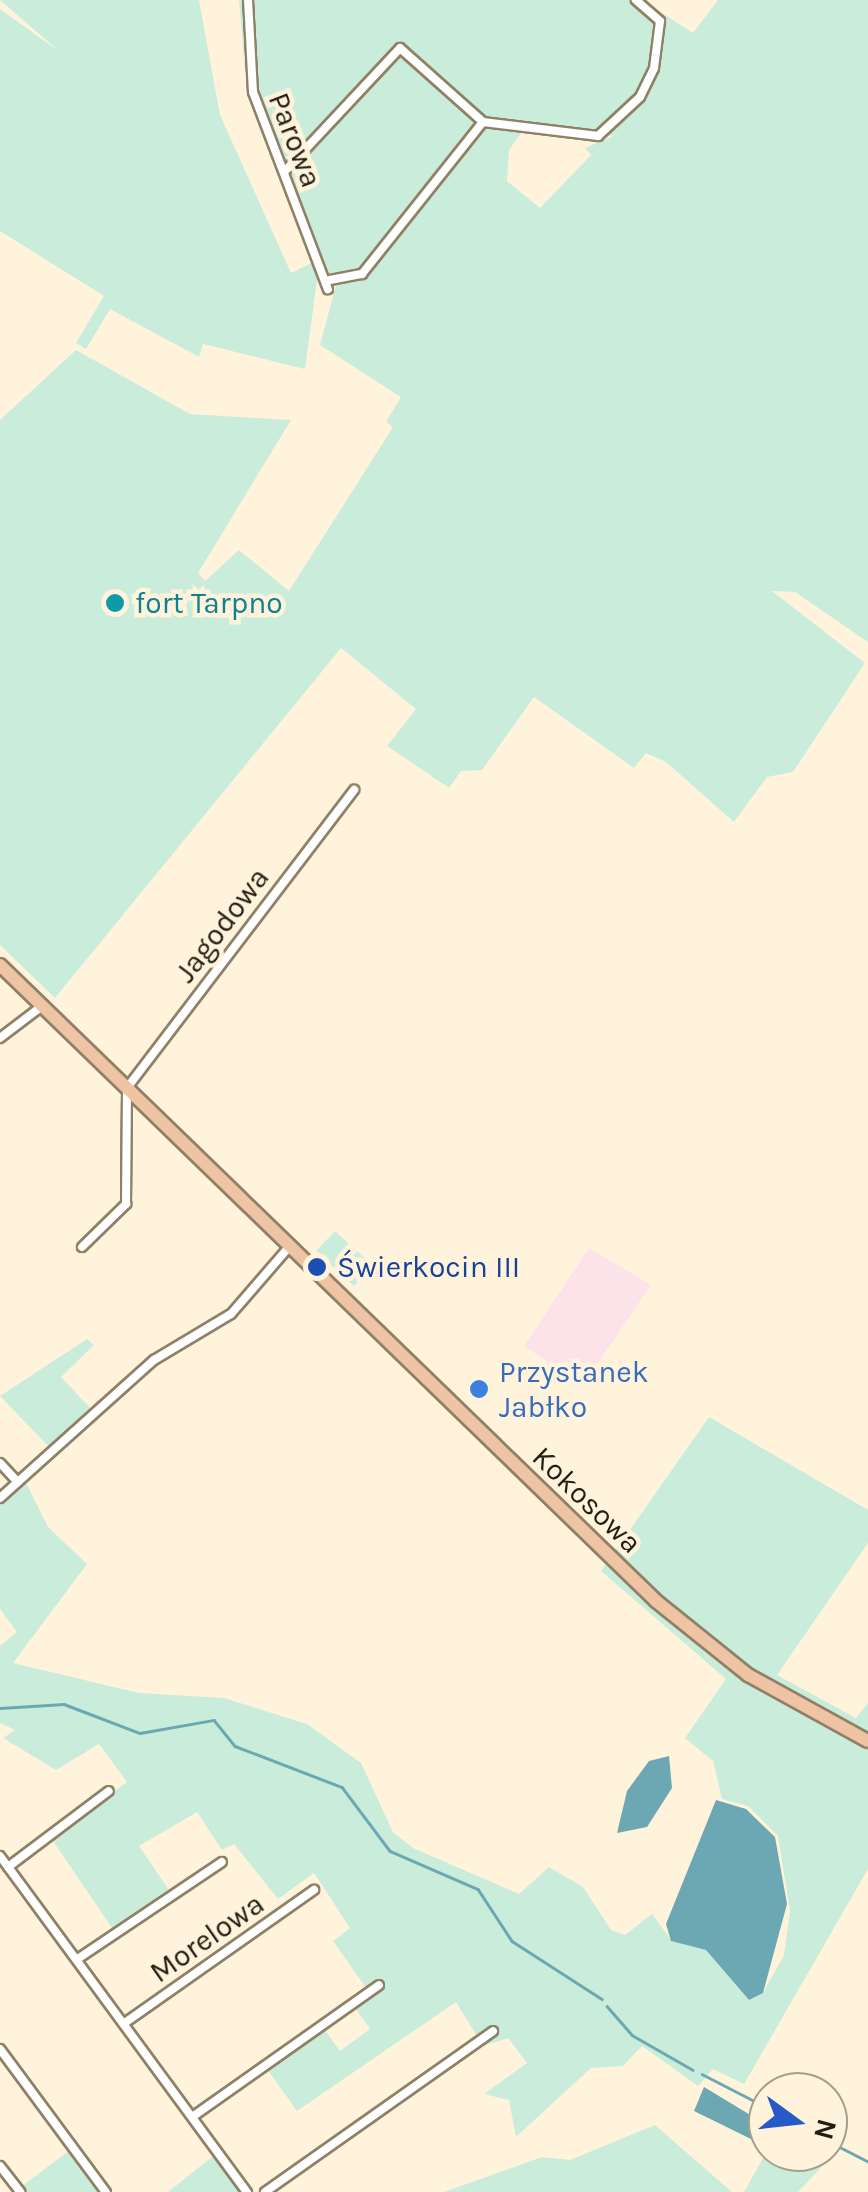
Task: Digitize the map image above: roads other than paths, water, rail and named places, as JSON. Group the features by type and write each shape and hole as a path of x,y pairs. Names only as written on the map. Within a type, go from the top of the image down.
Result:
{"main road":[{"name":"Kokosowa","path":"0,965 695,1635 795,1706 868,1741"}],"street":[{"name":"Parowa","path":"248,0 253,92 329,284 362,274 483,122"},
{"path":"286,170 400,48 483,122 551,136 598,136 649,85 657,59 660,21 636,0"},
{"name":"Jagodowa","path":"127,1088 354,790"},
{"path":"0,1038 42,1006"},
{"path":"82,1247 126,1204 127,1088"},
{"path":"0,1498 154,1360 231,1314 290,1246"},
{"path":"0,1463 18,1482"},
{"path":"8,1867 109,1791"},
{"path":"0,1856 195,2115 248,2192"},
{"path":"79,1958 222,1862"},
{"name":"Morelowa","path":"126,2022 314,1890"},
{"path":"195,2115 378,1984"},
{"path":"265,2192 493,2031"},
{"path":"0,2049 106,2192"},
{"path":"0,2166 20,2192"}],"water":[{"path":"669,1756 672,1788 647,1827 617,1833 627,1791 649,1761"},
{"path":"716,1800 746,1809 775,1837 787,1904 763,1993 749,2000 706,1950 671,1941 666,1924"},
{"path":"704,2087 748,2114 748,2138 694,2111"}],"waterway":[{"path":"0,1708 64,1704 140,1733 214,1720 235,1746 342,1787 390,1851 478,1889 512,1941 602,1999"},
{"path":"607,2006 632,2035 693,2070"},
{"path":"702,2074 748,2098"},
{"path":"848,2151 867,2161"}],"place":[{"name":"fort Tarpno","path":"115,603"},
{"name":"Świerkocin III","path":"317,1267"},
{"name":"Przystanek Jabłko","path":"479,1389"}]}
